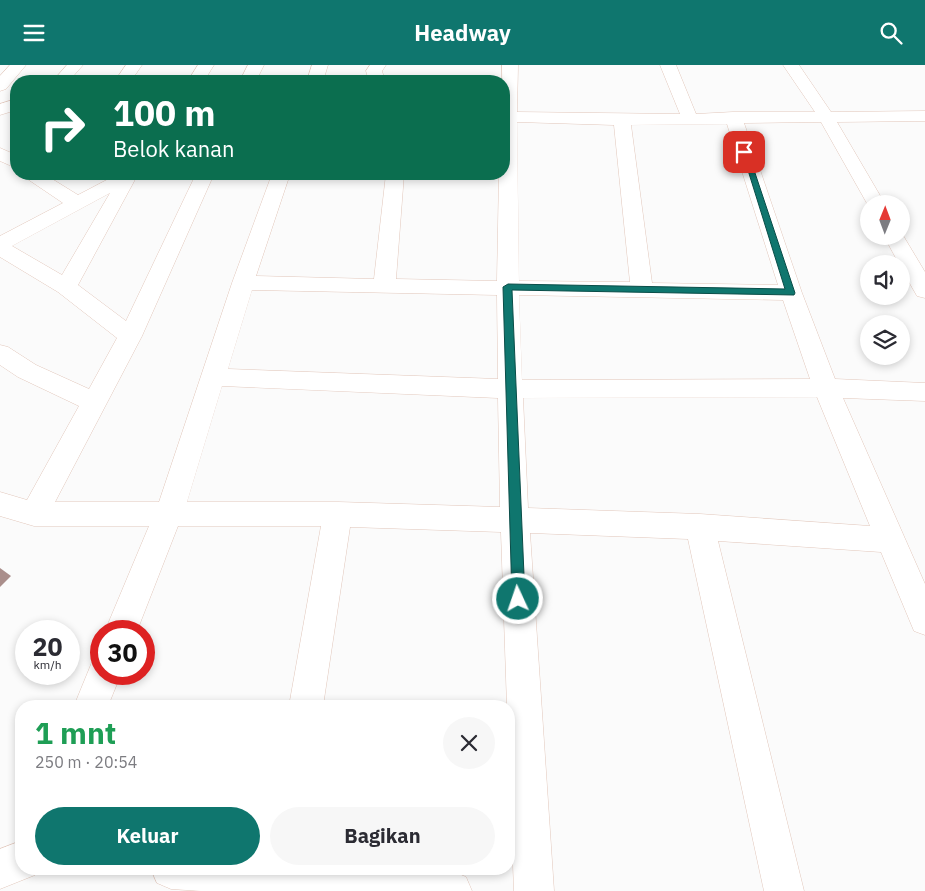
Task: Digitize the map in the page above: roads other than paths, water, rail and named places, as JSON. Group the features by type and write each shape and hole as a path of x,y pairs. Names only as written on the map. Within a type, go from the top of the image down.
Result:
{"street":[{"path":"0,86 18,65"},
{"path":"66,75 74,65"},
{"path":"668,65 690,119"},
{"path":"791,65 826,117 871,195"},
{"path":"510,117 622,120 733,117 925,116"},
{"path":"733,117 791,293 826,388 925,620"},
{"path":"622,120 642,289"},
{"path":"41,180 77,203"},
{"path":"121,180 0,246 66,287 130,335"},
{"path":"66,287 127,180"},
{"path":"34,514 130,335 202,180"},
{"path":"125,620 169,513 243,283 279,180"},
{"path":"384,287 394,180"},
{"path":"507,180 514,521 534,891"},
{"path":"899,245 925,291"},
{"path":"243,283 791,293"},
{"path":"0,353 27,371 94,402"},
{"path":"212,377 511,389 826,388 925,392"},
{"path":"0,504 34,514 338,514 700,527 892,540"},
{"path":"307,700 338,514"},
{"path":"700,527 784,891"},
{"path":"93,700 100,685"},
{"path":"0,869 15,863"},
{"path":"297,875 452,891"}]}
